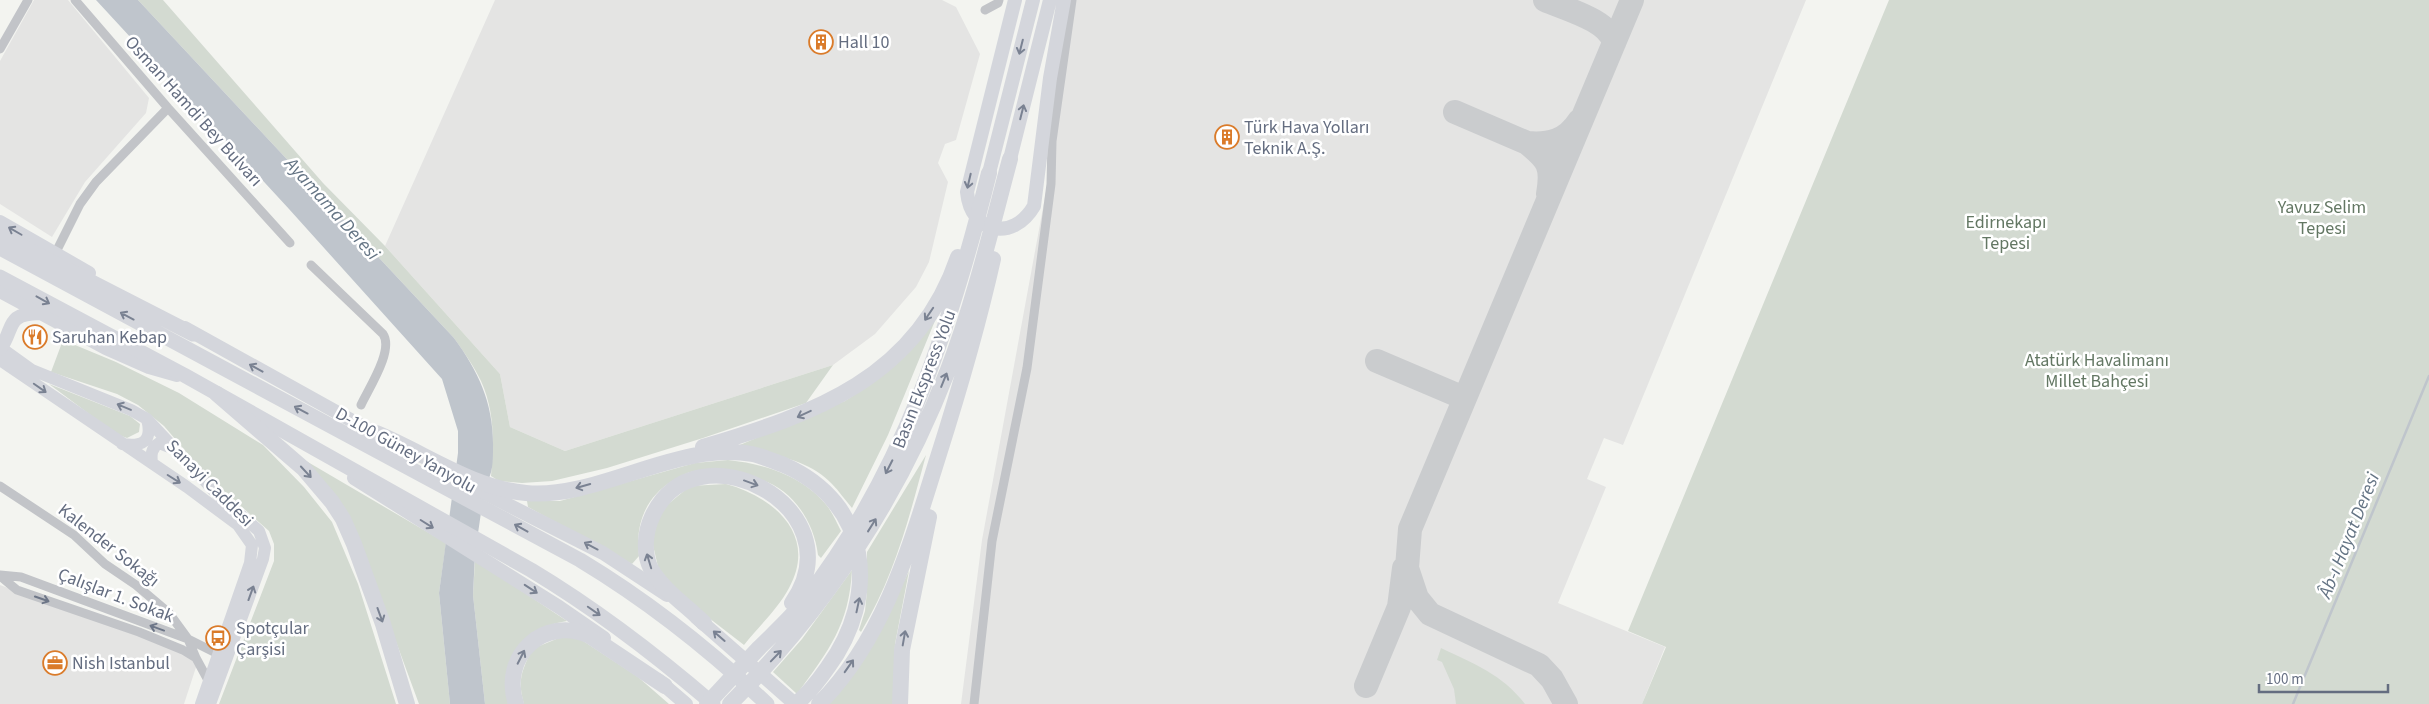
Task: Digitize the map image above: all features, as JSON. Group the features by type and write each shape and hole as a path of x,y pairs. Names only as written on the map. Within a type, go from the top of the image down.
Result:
{"highway":[{"path":"819,704 851,664 884,608 906,556 941,448 989,277 1009,186 1010,159"},
{"name":"Basın Ekspress Yolu","path":"730,704 782,649 816,609 873,525 901,475 948,369 983,257 1010,159"},
{"path":"630,472 659,460 796,417 846,393 879,370 909,342 934,307 956,264 989,173"},
{"name":"Basın Ekspress Yolu","path":"707,704 804,602 863,513 896,454 921,396 942,339 967,260 989,173"},
{"path":"0,235 193,334"},
{"path":"0,248 580,560 628,589 695,639 767,704"},
{"path":"0,277 299,439 552,582 630,636 713,704"},
{"path":"217,394 304,469 332,502 343,519 362,566 402,683 407,704"},
{"path":"376,433 485,485 508,491 550,493 574,489 630,472 710,453 753,454 798,471 817,484 837,505 852,532 858,557 861,583 857,611 846,639 820,679 795,704"},
{"path":"900,704 902,650 922,546 937,486 941,448"},
{"path":"704,623 660,582 651,568 647,557 647,535 656,508 662,498 675,487 705,477 734,478 764,489 783,502 800,525 808,550 807,572 801,588 759,648"},
{"path":"516,704 513,678 520,657 526,648 538,637 562,629 579,631 590,636 665,686"},
{"path":"402,683 413,704"}],"main road":[{"path":"1016,0 968,186 968,199 974,215 978,220 996,229 1008,229 1019,225 1034,206 1050,78 1064,0"},
{"name":"Basın Ekspress Yolu","path":"989,173 1033,0"},
{"name":"Basın Ekspress Yolu","path":"1010,159 1050,0"},
{"name":"D-100 Güney Yanyolu","path":"0,222 172,319 193,334 376,433 441,471 604,553 704,623 795,704"},
{"path":"0,291 127,358 163,372 184,376"},
{"path":"0,351 13,320 17,316 39,313"},
{"name":"Sanayi Caddesi","path":"0,351 32,370 125,407 147,420 216,493 259,531 265,548 259,571 210,704"},
{"name":"Sanayi Caddesi","path":"0,351 122,444 238,524 252,544 250,564 201,704"},
{"path":"122,444 138,445 144,442 150,428 147,420"},
{"path":"299,439 337,467 559,607 617,647 686,704"},
{"path":"152,464 151,453 156,445 159,443 174,448"}],"street":[{"path":"0,49 28,0"},
{"name":"Osman Hamdi Bey Bulvarı","path":"75,0 168,108 290,243"},
{"path":"985,10 998,3 999,0"},
{"path":"974,704 992,541 1027,368 1051,184 1052,141 1072,0"},
{"path":"55,254 80,204 96,182 168,108"},
{"path":"311,265 381,331 387,340 386,352 361,405"},
{"name":"Kalender Sokağı","path":"0,486 74,535 105,564 136,585 169,614 188,639"},
{"path":"0,575 17,590 139,632 196,658"},
{"name":"Çalışlar 1. Sokak","path":"0,575 22,577 188,639 218,654"},
{"path":"188,639 209,682"}],"shaded area":[{"path":"34,0 68,0 149,98 146,113 85,182 52,237 0,204 0,61"},
{"path":"96,0 138,0 454,338 471,363 488,403 493,432 493,463 490,476 485,485 475,554 473,595 485,704 450,704 439,593 458,453 458,431 442,379 289,209"},
{"path":"495,0 942,0 956,7 980,54 956,140 945,144 938,163 948,182 929,262 916,287 875,334 833,365 565,451 510,427 500,374 385,246"},
{"path":"1068,0 1806,0 1623,445 1604,438 1587,479 1606,487 1558,603 1665,647 1642,704 961,704 982,540 1047,186"},
{"name":"Nish Istanbul","path":"0,585 199,658 184,704 0,704"}],"green space":[{"path":"138,0 163,0 323,183 385,246 500,374 510,427 565,451 833,365 806,403 607,468 552,481 522,483 499,481 491,476 492,428 486,393 475,370 454,338"},
{"name":"Atatürk Havalimanı Millet Bahçesi","path":"1889,0 2429,0 2429,704 1642,704 1666,647 1628,631"},
{"path":"939,311 888,435 852,508 832,484 811,468 786,458 735,447 845,401 872,383"},
{"path":"63,340 116,362 179,393 263,445 304,487 332,522 358,584 396,704 219,704 274,561 274,544 269,531 206,475 164,426 138,405 117,394 51,372"},
{"path":"49,384 130,416 140,424 139,432 127,438 116,434"},
{"path":"926,455 907,524 892,568 873,611 861,632 859,630 865,611 867,591 867,552"},
{"path":"301,458 446,543 439,593 450,704 419,704 350,517"},
{"path":"728,460 770,468 783,473 818,496 830,510 841,531 821,558 818,555 811,529 798,506 779,488 751,477 694,471 672,481 655,496 644,513 639,534 639,556 632,564 528,507 527,501 560,501 695,463"},
{"path":"726,484 760,498 775,509 786,521 794,535 798,551 797,569 789,588 774,611 744,645 674,591 659,571 652,541 661,510 690,486"},
{"path":"475,560 567,621 549,625 535,631 526,639 516,659 510,704 485,704 473,595"},
{"path":"852,570 847,606 842,622 828,650 797,694 773,672 802,639"},
{"path":"909,571 895,644 893,704 826,704 869,651"},
{"path":"571,633 638,677 669,704 524,704 521,682 532,649"},
{"path":"1441,648 1497,677 1525,704 1456,704 1454,689 1442,662 1437,660"}],"waterway":[{"name":"Âb-ı Hayat Deresi","path":"2293,704 2429,376"}],"taxiway":[{"path":"1545,0 1574,11 1595,22 1604,28 1614,43"},
{"path":"1566,704 1552,679 1539,665 1430,614 1417,598 1407,568 1410,529 1632,0"},
{"path":"1455,112 1541,149"},
{"path":"1548,194 1550,177 1547,164 1540,154 1527,143 1543,143 1556,140 1568,133 1579,121"},
{"path":"1377,361 1464,398"},
{"path":"1366,686 1399,607 1404,568"}],"place":[{"name":"Hall 10","path":"821,42"},
{"name":"Türk Hava Yolları Teknik A.Ş.","path":"1227,137"},
{"name":"Saruhan Kebap","path":"35,337"},
{"name":"Spotçular Çarşisi","path":"218,638"},
{"name":"Nish Istanbul","path":"55,663"}],"park label":[{"name":"Yavuz Selim Tepesi","path":"2322,217"},
{"name":"Edirnekapı Tepesi","path":"2006,232"}],"water label":[{"name":"Ayamama Deresi","path":"333,208"}]}
